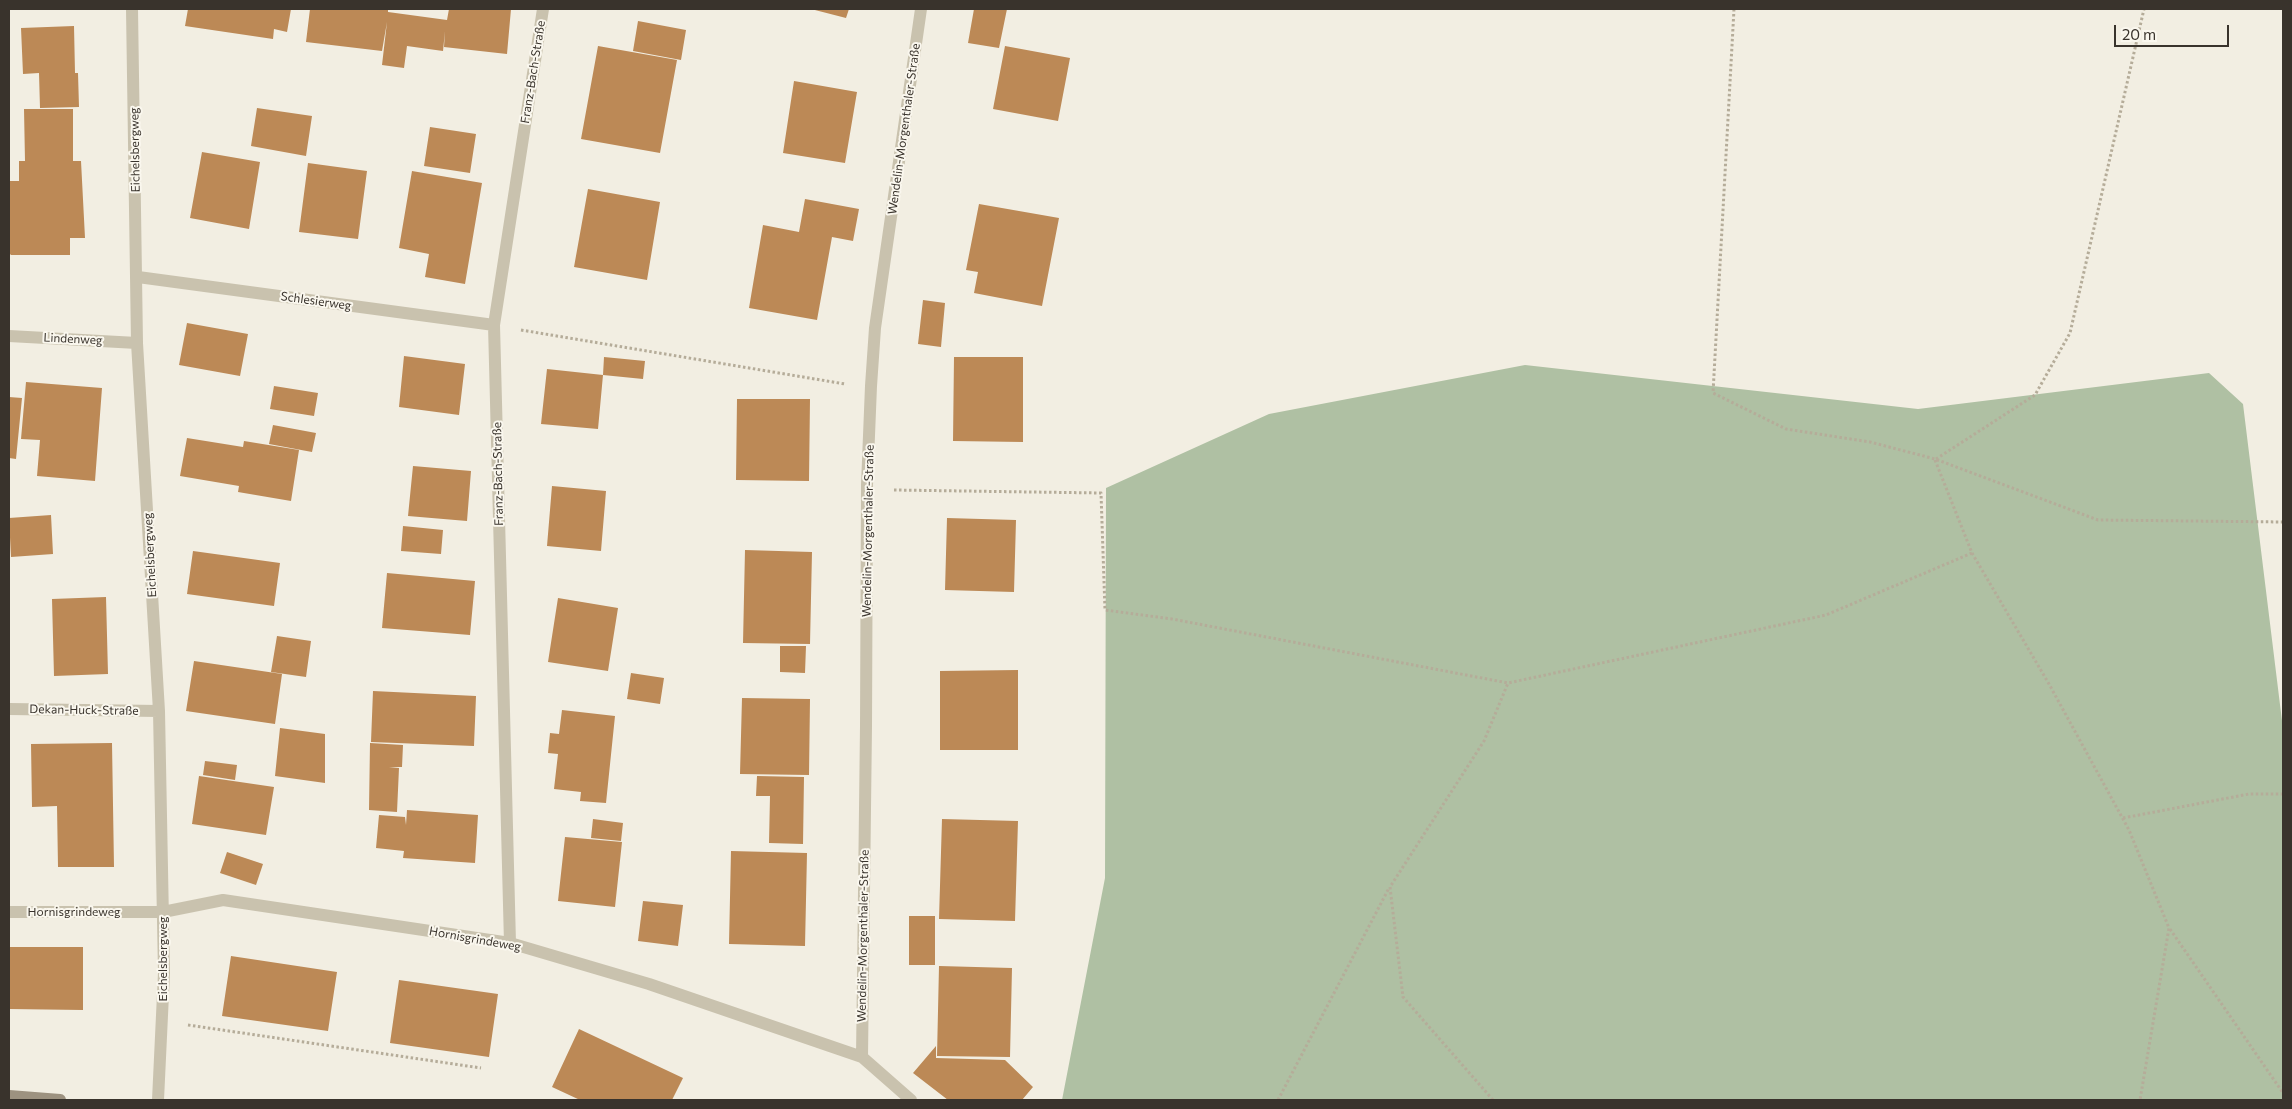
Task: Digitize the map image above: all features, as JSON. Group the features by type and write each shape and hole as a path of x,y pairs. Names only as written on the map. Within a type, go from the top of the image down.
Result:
{"main road":[{"path":"9,1096 60,1100"}],"street":[{"name":"Eichelsbergweg","path":"132,9 138,343 159,711 163,1021 158,1100"},
{"name":"Franz-Bach-Straße","path":"510,942 494,325 543,9"},
{"name":"Wendelin-Morgenthaler-Straße","path":"862,1057 867,490 871,386 875,328 921,9"},
{"name":"Schlesierweg","path":"138,277 494,325"},
{"name":"Lindenweg","path":"9,336 138,343"},
{"name":"Dekan-Huck-Straße","path":"9,710 159,711"},
{"name":"Hornisgrindeweg","path":"9,912 163,912 223,900 510,942 649,984 862,1057 911,1100"}],"path":[{"path":"1734,9 1713,393 1786,429 1870,442 1935,460 2098,520 2283,522"},
{"path":"1935,460 2035,395 2070,333 2144,9"},
{"path":"494,325 839,383 871,386"},
{"path":"1935,460 1972,553 2049,684 2123,818 2169,928 2283,1093"},
{"path":"867,490 1101,493 1105,610 1172,618 1508,683 1826,615 1972,553"},
{"path":"1278,1100 1390,887 1484,741 1508,683"},
{"path":"2123,818 2249,794 2283,794"},
{"path":"1390,887 1403,997 1493,1100"},
{"path":"2140,1100 2169,928"},
{"path":"163,1021 481,1068"}],"green space":[{"path":"1525,365 1918,409 2209,373 2243,404 2283,729 2283,1100 1062,1100 1105,878 1106,488 1269,414"}],"building":[{"path":"188,9 291,9 287,32 274,29 273,39 185,26"},
{"path":"310,9 388,9 388,12 447,20 449,9 511,9 507,54 444,47 445,31 443,51 407,46 404,68 382,65 387,22 382,51 306,42"},
{"path":"811,9 849,9 846,18"},
{"path":"974,9 1007,9 999,48 968,43"},
{"path":"638,21 686,30 681,60 633,51"},
{"path":"74,26 75,73 78,73 79,107 40,108 39,73 23,74 21,28"},
{"path":"598,46 677,60 660,153 581,139"},
{"path":"1005,46 1070,58 1058,121 993,109"},
{"path":"794,81 857,92 845,163 783,153"},
{"path":"257,108 312,116 306,156 251,146"},
{"path":"24,109 73,109 73,161 81,161 85,238 70,238 70,255 11,255 9,253 9,181 19,181 19,161 25,161"},
{"path":"430,127 476,134 470,173 424,166"},
{"path":"202,152 260,162 249,229 190,218"},
{"path":"308,163 367,171 358,239 299,232"},
{"path":"412,171 482,183 465,284 425,277 429,254 399,248"},
{"path":"588,189 660,202 647,280 574,267"},
{"path":"805,199 859,209 853,241 832,237 817,320 749,308 763,225 799,232"},
{"path":"979,204 1059,218 1042,306 974,293 978,272 966,270"},
{"path":"923,300 945,303 941,347 918,344"},
{"path":"187,323 248,334 240,376 179,365"},
{"path":"404,356 465,364 459,415 399,407"},
{"path":"604,357 645,361 643,379 603,375"},
{"path":"954,357 1023,357 1023,442 953,441"},
{"path":"547,369 603,375 598,429 541,424"},
{"path":"26,382 102,388 95,481 37,476 40,440 21,439"},
{"path":"274,386 318,393 314,416 270,409"},
{"path":"9,397 22,398 16,459 9,458"},
{"path":"737,399 810,399 809,481 736,480"},
{"path":"273,425 316,433 312,452 269,444"},
{"path":"187,438 243,447 244,441 299,450 291,501 238,492 239,486 180,476"},
{"path":"413,466 471,471 467,521 408,516"},
{"path":"552,486 606,491 601,551 547,546"},
{"path":"51,515 53,554 11,557 9,518"},
{"path":"947,518 1016,520 1014,592 945,590"},
{"path":"403,526 443,530 441,554 401,551"},
{"path":"745,550 812,552 810,644 743,643"},
{"path":"193,551 280,563 274,606 187,594"},
{"path":"387,573 475,581 470,635 382,628"},
{"path":"106,597 108,674 54,676 52,599"},
{"path":"558,598 618,608 608,671 548,662"},
{"path":"277,636 311,641 306,677 271,672"},
{"path":"780,646 806,646 805,673 780,672"},
{"path":"194,661 282,674 275,724 186,711"},
{"path":"1018,670 1018,750 940,750 940,671"},
{"path":"631,673 664,678 660,704 627,699"},
{"path":"373,691 476,696 474,746 371,742"},
{"path":"742,698 810,699 809,775 740,774"},
{"path":"562,710 615,716 606,803 580,801 581,792 554,789 558,754 548,753 550,733 559,734"},
{"path":"280,728 325,734 325,783 275,776"},
{"path":"112,743 114,867 58,867 57,806 32,807 31,744"},
{"path":"370,743 403,745 402,767 389,767 399,768 397,812 369,810"},
{"path":"205,761 237,765 235,780 203,775"},
{"path":"199,776 274,787 266,835 192,824"},
{"path":"757,776 804,777 803,844 769,843 770,796 756,796"},
{"path":"407,810 478,815 475,863 403,858 404,851 376,848 379,815 405,817 406,825"},
{"path":"593,819 623,823 621,841 591,838"},
{"path":"942,819 1018,821 1015,921 939,919"},
{"path":"565,837 622,842 615,907 558,901"},
{"path":"731,851 807,853 805,946 729,944"},
{"path":"227,852 263,864 256,885 220,873"},
{"path":"643,901 683,905 678,946 638,941"},
{"path":"909,916 935,916 935,965 909,965"},
{"path":"9,947 83,947 83,1010 9,1009"},
{"path":"231,956 337,972 328,1031 222,1016"},
{"path":"939,966 1012,968 1010,1057 937,1056"},
{"path":"399,980 498,994 489,1057 390,1043"},
{"path":"579,1029 683,1078 672,1100 580,1100 552,1087"},
{"path":"936,1046 936,1058 1005,1060 1033,1087 1022,1100 948,1100 913,1073"}]}
